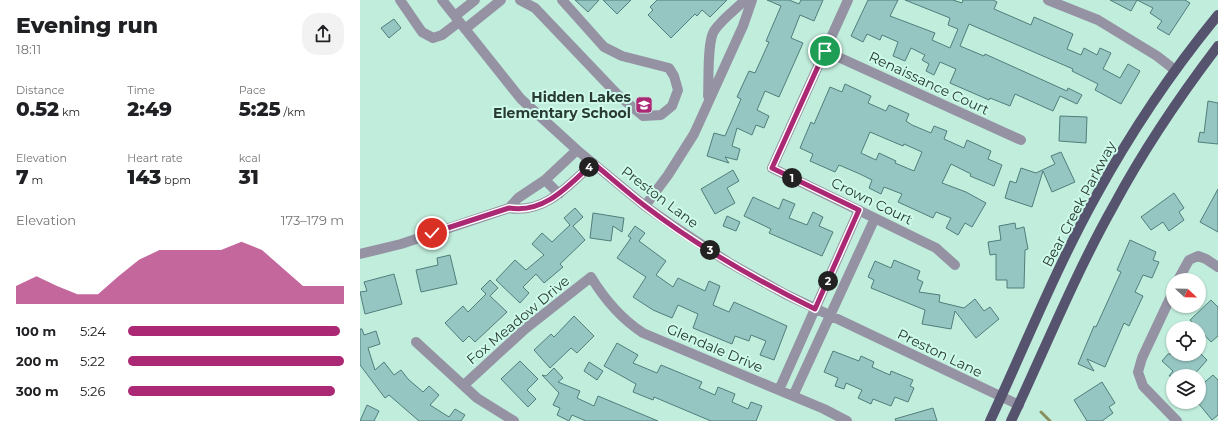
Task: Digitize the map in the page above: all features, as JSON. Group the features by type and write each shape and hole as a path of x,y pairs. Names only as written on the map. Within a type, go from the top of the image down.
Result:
{"main road":[{"name":"Bear Creek Parkway","path":"990,421 1073,240 1096,196 1175,70 1218,15"},
{"path":"1012,421 1091,249 1113,206 1166,118 1218,46"}],"street":[{"path":"400,0 422,32 433,38 442,35 459,22 501,0"},
{"name":"Preston Lane","path":"442,0 521,99 577,150 645,206 728,262 785,294 1019,405"},
{"path":"459,22 475,0"},
{"path":"520,0 535,8 617,94 643,116 661,115 672,106 678,90 674,76 669,68 622,56 604,46 562,0"},
{"path":"707,102 710,40 722,21 746,0"},
{"path":"645,206 668,175 694,134 707,102 743,26 752,0"},
{"path":"825,51 848,0"},
{"path":"1048,0 1098,20 1157,56 1175,70"},
{"name":"Renaissance Court","path":"825,51 1021,140"},
{"name":"Crown Court","path":"825,51 772,168 936,248 955,265"},
{"path":"509,208 518,198 546,180 577,150"},
{"path":"360,254 401,244 462,222 509,208 520,210 539,206 559,194 593,163"},
{"path":"546,180 559,194"},
{"path":"779,390 859,210"},
{"path":"793,396 875,218"},
{"path":"840,253 856,260"},
{"path":"1182,273 1189,260 1198,256 1206,258 1218,267"},
{"name":"Fox Meadow Drive","path":"464,385 525,329 591,277"},
{"name":"Glendale Drive","path":"591,277 606,301 628,324 642,333 793,396 847,421"},
{"path":"1166,307 1142,358 1138,372 1143,386 1177,421"},
{"path":"416,342 477,398 514,421"},
{"path":"795,354 810,360"}],"building":[{"path":"575,0 599,0 588,12"},
{"path":"603,0 631,0 617,14"},
{"path":"657,0 727,0 710,17 702,10 697,16 695,14 671,38 648,15 653,10 650,7"},
{"path":"767,0 789,0 799,4 801,0 823,0 814,21 800,15 791,38 803,43 779,97 765,91 757,110 769,116 764,128 756,125 752,135 737,128 732,146 740,149 737,160 725,157 729,163 707,156 714,133 725,136 741,99 737,97 749,71 755,73 769,42 766,41 781,6"},
{"path":"868,0 898,0 890,16 935,33 932,40 950,48 958,29 948,25 950,18 905,0 953,0 962,3 963,0 993,0 997,2 994,9 1031,25 1034,17 1073,34 1067,49 1081,55 1084,48 1097,55 1100,48 1111,53 1103,69 1120,78 1128,64 1140,71 1121,104 1095,90 1098,84 1072,71 1073,69 969,24 960,46 984,56 985,54 1067,91 1068,88 1082,95 1077,104 1060,96 1053,111 1015,94 1010,106 990,98 989,100 950,83 956,69 940,62 934,75 926,71 929,64 922,60 925,55 911,48 905,61 893,56 898,42 882,35 880,40 867,34 863,42 851,36"},
{"path":"1110,0 1137,0 1131,11"},
{"path":"1137,0 1185,0 1190,3 1169,35 1157,28 1162,21 1150,13 1153,8"},
{"path":"394,19 401,28 389,38 381,28"},
{"path":"845,84 871,96 868,103 886,111 889,105 909,114 906,121 912,125 931,133 934,126 947,131 944,139 964,148 967,140 991,151 988,159 1002,165 994,186 970,176 971,174 951,164 942,183 966,192 986,203 972,227 965,223 958,235 946,228 951,218 936,212 933,218 898,202 902,194 884,187 881,194 869,188 872,180 839,165 835,172 810,161 813,154 800,148 811,122 814,124 830,87 842,92","holes":["870,132 903,146 904,144 922,152 914,171 895,163 896,161 879,153 876,160 861,153"]},
{"path":"1208,101 1218,103 1218,144 1198,142 1200,132 1204,133"},
{"path":"1060,116 1087,117 1086,143 1059,141"},
{"path":"1061,152 1075,182 1052,192 1043,171 1032,207 1005,198 1010,181 1016,183 1021,168 1036,173 1055,164 1051,156"},
{"path":"733,170 739,181 727,188 735,203 715,214 701,189"},
{"path":"1218,189 1218,232 1200,222"},
{"path":"1174,193 1184,208 1179,212 1184,220 1169,231 1163,222 1151,230 1141,217"},
{"path":"753,197 779,209 783,199 795,204 789,218 807,225 813,212 823,217 819,226 833,232 822,256 769,233 771,229 744,216"},
{"path":"575,208 583,217 573,226 585,240 560,264 563,267 544,283 536,274 523,287 529,293 520,303 496,280 515,260 526,270 544,255 532,244 542,233 552,242 570,225 564,218"},
{"path":"593,213 624,218 622,232 613,226 611,241 590,238"},
{"path":"727,216 740,222 736,231 723,226"},
{"path":"1015,223 1016,229 1024,227 1028,249 1025,250 1024,288 1007,288 1007,280 996,280 996,254 990,255 988,242 1001,240 999,226"},
{"path":"635,226 645,233 639,241 666,261 656,275 673,287 678,278 705,291 709,281 720,286 713,305 729,312 734,302 787,326 774,360 760,355 766,341 751,335 749,341 735,336 732,344 693,328 698,314 678,305 672,318 653,310 633,297 646,277 617,258 631,238 628,236"},
{"path":"1130,240 1156,252 1153,260 1159,262 1152,278 1143,275 1135,292 1143,296 1129,326 1124,323 1105,367 1087,359 1094,371 1078,364 1094,326 1096,327 1121,272 1117,270"},
{"path":"450,255 457,284 421,292 416,270 438,265 437,258"},
{"path":"894,260 920,271 917,279 923,282 919,292 940,295 939,302 964,308 975,299 984,311 990,307 999,319 976,338 955,311 951,329 922,324 925,310 871,288 874,280 868,277 875,261 891,268"},
{"path":"394,274 402,304 365,314 360,292 367,291 364,282"},
{"path":"490,280 498,288 490,296 507,312 475,342 469,336 463,342 445,323 463,306 468,312 486,294 481,289"},
{"path":"1211,300 1218,307 1218,336 1211,342 1206,337 1206,321 1190,320 1197,313 1206,313 1206,305"},
{"path":"574,316 594,336 577,353 571,348 550,368 534,350 551,334 554,337"},
{"path":"360,329 362,329 364,335 376,331 380,344 368,348 375,370 384,362 394,375 401,370 408,379 423,392 429,386 439,395 430,405 449,417 455,409 465,415 461,421 419,421 389,395 385,398 360,365"},
{"path":"617,343 638,355 633,363 657,373 661,365 702,382 699,388 715,395 718,387 735,394 732,402 748,409 751,402 762,406 756,421 711,421 654,397 653,400 633,392 636,384 604,366"},
{"path":"833,351 859,361 861,356 874,362 872,367 890,375 891,371 913,380 910,386 914,388 908,402 895,397 891,406 873,399 871,404 858,398 862,390 846,383 844,389 835,386 838,378 824,372"},
{"path":"1166,356 1166,361 1207,360 1199,369 1171,369 1162,361"},
{"path":"520,361 538,379 527,390 536,399 528,407 501,379"},
{"path":"589,362 603,371 597,380 584,371"},
{"path":"554,368 563,378 558,382 580,391 577,398 594,406 598,396 658,421 586,421 572,415 569,421 557,415 560,408 553,405 559,393 542,375 546,376"},
{"path":"1213,375 1218,380 1218,415 1212,420 1203,409 1206,409 1206,381"},
{"path":"1102,382 1115,403 1109,407 1113,413 1102,421 1087,421 1074,400"},
{"path":"367,405 379,411 374,421 360,421"},
{"path":"933,408 937,421 896,421 895,419"}],"waterway":[{"path":"1041,412 1050,421"}],"place":[{"name":"Hidden Lakes Elementary School","path":"644,105"}],"route":[{"path":"432,233 509,208 520,210 539,206 559,194 593,163 645,206 674,227 728,262 815,309 859,210 772,168 825,51"}]}
